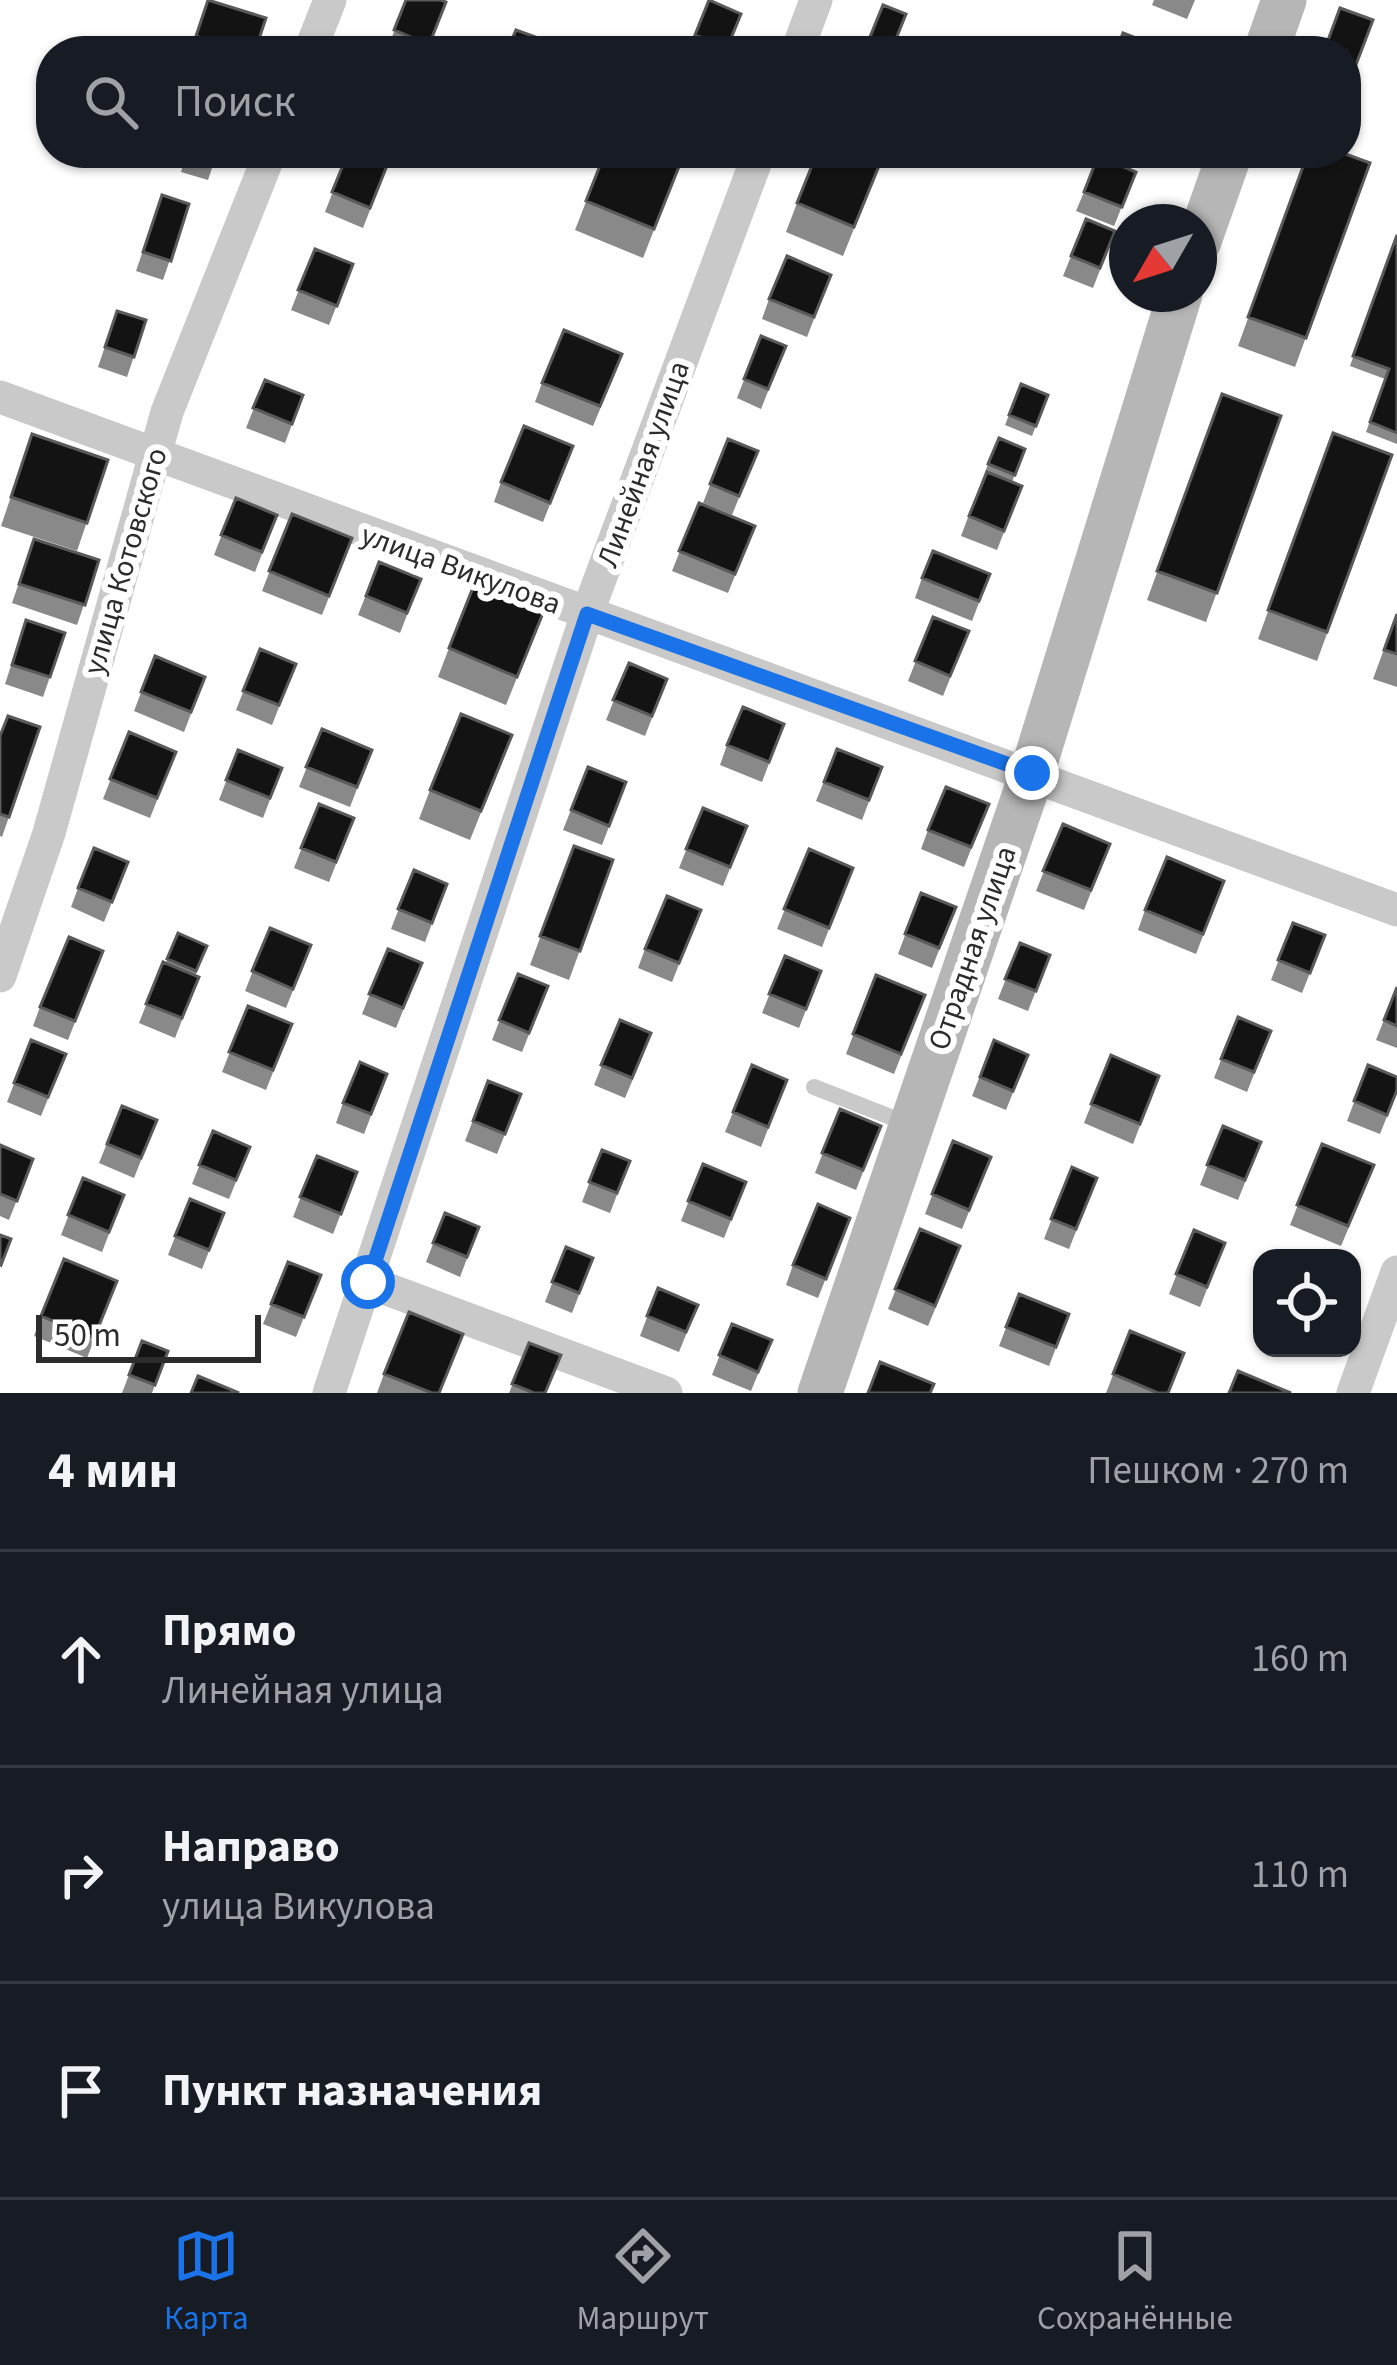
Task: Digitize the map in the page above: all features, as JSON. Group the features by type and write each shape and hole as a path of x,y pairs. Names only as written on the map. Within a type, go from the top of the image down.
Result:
{"street":[{"path":"316,36 330,0"},
{"path":"803,36 816,0"},
{"path":"1271,36 1284,0"},
{"name":"улица Котовского","path":"0,976 49,833 154,458 263,168"},
{"name":"Линейная улица","path":"329,1393 587,614 753,168"},
{"path":"1212,204 1225,168"},
{"name":"Отрадная улица","path":"820,1393 1032,773 1174,312"},
{"name":"улица Викулова","path":"0,397 154,458 1032,773 1397,910"},
{"path":"1353,1393 1397,1272"},
{"path":"368,1282 666,1393"}],"lane":[{"path":"814,1087 912,1125"}],"building":[{"path":"208,0 266,18 260,36 196,36"},
{"path":"406,0 446,2 433,36 408,36 394,30"},
{"path":"709,0 741,14 732,36 695,35"},
{"path":"883,5 906,14 897,36 870,36"},
{"path":"1340,8 1373,20 1361,52 1361,36 1330,36"},
{"path":"1361,160 1370,163 1306,338 1248,317 1303,168 1361,168"},
{"path":"342,168 386,168 370,208 332,192"},
{"path":"599,168 678,168 654,229 586,201"},
{"path":"811,168 878,168 854,227 797,203"},
{"path":"1093,168 1136,172 1123,204 1084,192"},
{"path":"162,195 189,204 171,261 143,252"},
{"path":"1086,219 1109,229 1109,246 1100,268 1071,256"},
{"path":"1397,235 1397,433 1370,422 1389,369 1353,356"},
{"path":"315,249 353,264 337,306 298,290"},
{"path":"787,256 831,275 814,317 769,299"},
{"path":"117,311 146,320 134,357 105,347"},
{"path":"564,330 622,354 600,406 542,383"},
{"path":"761,336 786,346 768,389 744,379"},
{"path":"265,380 303,395 292,424 253,408"},
{"path":"1021,384 1048,395 1036,426 1009,415"},
{"path":"1222,394 1281,416 1217,593 1157,571"},
{"path":"524,426 573,446 550,503 501,482"},
{"path":"1333,433 1392,455 1327,632 1268,610"},
{"path":"32,434 108,460 87,523 11,497"},
{"path":"999,438 1025,449 1015,475 988,464"},
{"path":"728,439 758,451 739,496 710,484"},
{"path":"987,472 1022,486 1004,531 969,516"},
{"path":"236,498 277,515 262,552 221,535"},
{"path":"699,503 755,526 735,574 679,551"},
{"path":"292,514 352,538 329,596 269,571"},
{"path":"34,539 99,560 85,605 19,584"},
{"path":"933,551 990,574 979,601 922,578"},
{"path":"379,562 421,579 407,613 366,596"},
{"path":"474,585 543,613 517,677 449,648"},
{"path":"1397,614 1397,654 1384,650"},
{"path":"933,617 969,631 950,676 915,661"},
{"path":"26,620 65,633 50,677 12,665"},
{"path":"260,649 296,664 279,705 243,691"},
{"path":"155,656 205,677 191,712 141,692"},
{"path":"629,663 667,679 652,716 613,700"},
{"path":"743,707 784,724 769,762 727,745"},
{"path":"461,714 512,735 481,811 430,790"},
{"path":"8,716 40,727 9,817 0,814 0,736"},
{"path":"322,729 372,750 357,787 306,767"},
{"path":"129,732 176,752 157,798 110,779"},
{"path":"837,749 882,767 869,800 824,782"},
{"path":"238,750 282,768 270,798 226,780"},
{"path":"588,767 626,782 609,826 571,810"},
{"path":"946,787 989,804 971,847 928,830"},
{"path":"319,804 354,818 336,862 301,848"},
{"path":"703,808 747,826 730,867 686,849"},
{"path":"1063,824 1110,844 1091,890 1043,871"},
{"path":"574,846 613,860 580,951 540,936"},
{"path":"94,848 128,862 112,902 78,888"},
{"path":"809,849 853,868 829,928 784,909"},
{"path":"1167,857 1224,881 1203,934 1145,910"},
{"path":"414,870 447,884 432,923 398,909"},
{"path":"921,893 956,907 939,948 905,934"},
{"path":"667,896 701,910 679,963 645,949"},
{"path":"1293,923 1325,935 1310,973 1278,960"},
{"path":"270,928 311,945 293,989 252,971"},
{"path":"178,933 207,946 196,971 167,959"},
{"path":"69,937 103,951 75,1021 40,1007"},
{"path":"1020,943 1050,955 1036,991 1005,979"},
{"path":"388,949 422,963 403,1008 369,994"},
{"path":"785,956 821,971 806,1009 769,994"},
{"path":"163,962 199,977 182,1018 146,1004"},
{"path":"518,974 548,986 529,1033 499,1020"},
{"path":"876,975 925,995 901,1054 853,1034"},
{"path":"1397,987 1397,1026 1384,1020"},
{"path":"248,1006 292,1024 273,1070 229,1052"},
{"path":"1238,1017 1271,1031 1254,1072 1221,1059"},
{"path":"620,1020 651,1033 632,1078 601,1065"},
{"path":"31,1040 66,1054 48,1097 14,1083"},
{"path":"994,1040 1028,1055 1013,1091 980,1077"},
{"path":"1111,1055 1159,1076 1140,1124 1091,1104"},
{"path":"360,1062 387,1074 371,1114 343,1103"},
{"path":"752,1065 787,1080 768,1127 733,1112"},
{"path":"1368,1065 1397,1077 1387,1115 1354,1101"},
{"path":"488,1081 521,1094 505,1134 473,1121"},
{"path":"122,1106 157,1120 141,1158 107,1144"},
{"path":"840,1109 881,1126 863,1170 822,1153"},
{"path":"1223,1126 1261,1142 1245,1180 1207,1165"},
{"path":"213,1131 250,1147 236,1180 199,1165"},
{"path":"953,1141 991,1157 969,1210 932,1194"},
{"path":"1322,1144 1374,1165 1348,1226 1297,1205"},
{"path":"0,1145 33,1159 17,1201 0,1194"},
{"path":"602,1150 630,1161 617,1193 589,1182"},
{"path":"317,1156 357,1172 341,1214 300,1197"},
{"path":"703,1164 746,1182 731,1219 688,1201"},
{"path":"1072,1167 1097,1178 1076,1229 1051,1219"},
{"path":"83,1178 124,1195 109,1232 68,1215"},
{"path":"190,1199 224,1213 209,1250 175,1236"},
{"path":"818,1204 850,1218 826,1279 793,1265"},
{"path":"445,1213 479,1227 467,1257 433,1243"},
{"path":"920,1229 960,1246 935,1306 895,1289"},
{"path":"1194,1230 1225,1243 1207,1287 1176,1274"},
{"path":"0,1235 11,1239 1,1265 0,1264"},
{"path":"566,1247 593,1258 579,1293 552,1282"},
{"path":"64,1259 117,1281 94,1338 41,1316"},
{"path":"288,1262 321,1275 304,1317 271,1304"},
{"path":"658,1288 698,1305 686,1332 647,1316"},
{"path":"1019,1294 1069,1314 1056,1347 1006,1327"},
{"path":"409,1312 463,1334 439,1393 384,1374"},
{"path":"732,1324 772,1340 758,1372 719,1355"},
{"path":"1130,1331 1184,1353 1168,1393 1113,1374"},
{"path":"142,1341 168,1351 155,1385 129,1375"},
{"path":"529,1343 561,1355 545,1393 512,1384"},
{"path":"880,1362 934,1384 930,1393 868,1393"},
{"path":"1238,1371 1291,1393 1229,1393"},
{"path":"198,1376 239,1393 191,1393"}],"route":[{"path":"368,1282 587,614 1032,773"}]}
